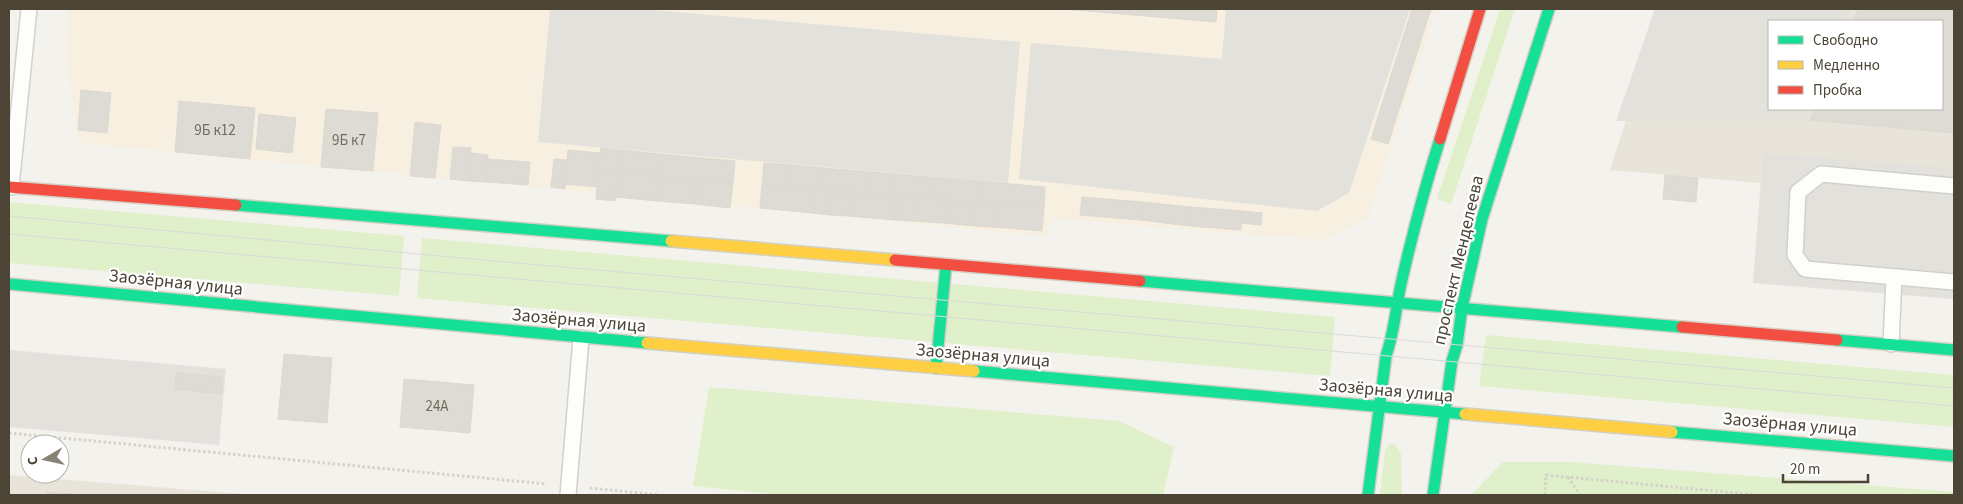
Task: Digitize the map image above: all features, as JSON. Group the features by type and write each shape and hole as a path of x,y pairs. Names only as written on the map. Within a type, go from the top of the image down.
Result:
{"main road":[{"path":"1368,495 1386,356 1392,338 1397,302 1418,211 1480,9"},
{"name":"проспект Менделеева","path":"1432,495 1452,362 1482,219 1550,9"},
{"path":"10,187 415,219 1954,350"},
{"path":"936,368 946,265"},
{"name":"Заозёрная улица","path":"9,284 581,338 1954,456"}],"lane":[{"path":"10,187 29,9"},
{"path":"1954,186 1821,174 1798,192 1795,255 1805,269 1954,282"},
{"path":"1891,344 1894,277"},
{"path":"568,491 581,338"}],"path":[{"path":"9,433 568,491 660,495"},
{"path":"1545,495 1546,475 1758,495"},
{"path":"1568,477 1580,495"}],"shaded area":[{"path":"69,9 1436,9 1368,218 1323,240 1050,218 1047,236 79,143 66,57"},
{"path":"550,9 641,9 1020,42 1008,183 538,142"},
{"path":"1226,9 1410,9 1349,193 1317,211 1019,179 1031,43 1222,59"},
{"path":"1655,9 1852,9 1846,20 1768,20 1768,110 1810,110 1805,120 1616,121"},
{"path":"1662,9 1954,9 1954,200 1610,170"},
{"path":"1763,153 1954,168 1954,299 1753,283"},
{"path":"9,350 226,369 219,445 9,427"},
{"path":"9,475 20,476 20,484 70,484 70,480 257,495 9,495"}],"green space":[{"path":"1500,9 1515,9 1451,204 1437,199"},
{"path":"9,202 404,236 399,296 9,263"},
{"path":"422,238 1335,317 1330,376 417,298"},
{"path":"1486,335 1954,375 1954,427 1479,386"},
{"path":"709,387 1119,421 1174,447 1163,495 781,495 693,486"},
{"path":"1389,444 1394,444 1401,453 1402,495 1380,495 1385,450"},
{"path":"1503,462 1572,462 1954,492 1954,495 1471,495"}],"building":[{"path":"1063,9 1217,9 1216,22"},
{"path":"1412,9 1431,9 1388,144 1371,139"},
{"path":"1859,9 1954,9 1954,133 1810,120 1815,110 1943,110 1943,20 1853,20"},
{"path":"81,90 111,93 107,133 78,130"},
{"path":"179,101 255,108 250,159 175,152"},
{"path":"326,109 378,113 373,171 321,167"},
{"path":"259,114 296,118 292,153 256,149"},
{"path":"415,122 441,125 435,178 410,176"},
{"path":"453,147 471,148 468,181 450,179"},
{"path":"601,148 620,150 618,174 598,172"},
{"path":"568,150 600,153 597,187 565,184"},
{"path":"620,150 660,154 658,176 618,174"},
{"path":"471,153 488,155 486,182 468,181"},
{"path":"660,154 735,161 733,183 658,176"},
{"path":"488,159 530,162 528,185 486,182"},
{"path":"554,159 567,160 565,189 551,187"},
{"path":"764,163 791,165 788,187 762,184"},
{"path":"791,165 824,168 822,190 788,187"},
{"path":"824,168 872,172 870,194 822,190"},
{"path":"598,172 618,174 615,201 596,199"},
{"path":"872,172 894,174 892,196 870,194"},
{"path":"618,174 658,176 656,201 616,197"},
{"path":"894,174 931,177 929,199 892,196"},
{"path":"1665,175 1698,178 1696,202 1663,199"},
{"path":"658,176 697,180 695,204 656,201"},
{"path":"931,177 978,181 976,203 929,199"},
{"path":"697,180 733,183 730,208 695,204"},
{"path":"978,181 1045,187 1044,208 976,203"},
{"path":"762,184 814,189 812,213 760,208"},
{"path":"814,189 832,191 830,215 812,213"},
{"path":"832,191 850,192 848,216 830,215"},
{"path":"850,192 897,196 895,220 848,216"},
{"path":"897,196 916,198 914,221 895,220"},
{"path":"1082,197 1142,202 1141,220 1080,215"},
{"path":"916,198 946,200 944,223 914,221"},
{"path":"946,200 976,203 974,226 944,223"},
{"path":"1142,202 1191,207 1189,226 1141,220"},
{"path":"976,203 995,204 994,227 974,226"},
{"path":"995,204 1044,208 1042,231 994,227"},
{"path":"1191,207 1242,211 1241,230 1189,226"},
{"path":"1242,211 1262,213 1261,225 1241,223"},
{"path":"284,354 332,358 327,423 278,419"},
{"path":"176,373 223,377 221,394 175,389"},
{"path":"404,379 474,385 470,433 400,427"},
{"path":"46,492 73,494 87,495 46,495"}],"tram line":[{"path":"9,216 505,262 1954,388"},
{"path":"9,234 1954,406"}],"traffic: fast":[{"path":"1433,495 1452,361 1457,345 1462,308 1482,219 1549,9"},
{"path":"1368,495 1386,356 1410,247 1440,139"},
{"path":"236,205 671,241"},
{"path":"936,368 946,265"},
{"path":"1140,281 1682,327"},
{"path":"9,284 647,343"},
{"path":"1837,340 1954,350"},
{"path":"974,371 1465,414"},
{"path":"1672,432 1954,456"}],"traffic: slow":[{"path":"671,241 895,260"},
{"path":"647,343 974,371"},
{"path":"1465,414 1672,432"}],"traffic: jam":[{"path":"1440,139 1480,9"},
{"path":"9,187 236,205"},
{"path":"895,260 1140,281"},
{"path":"1682,327 1837,340"}]}
